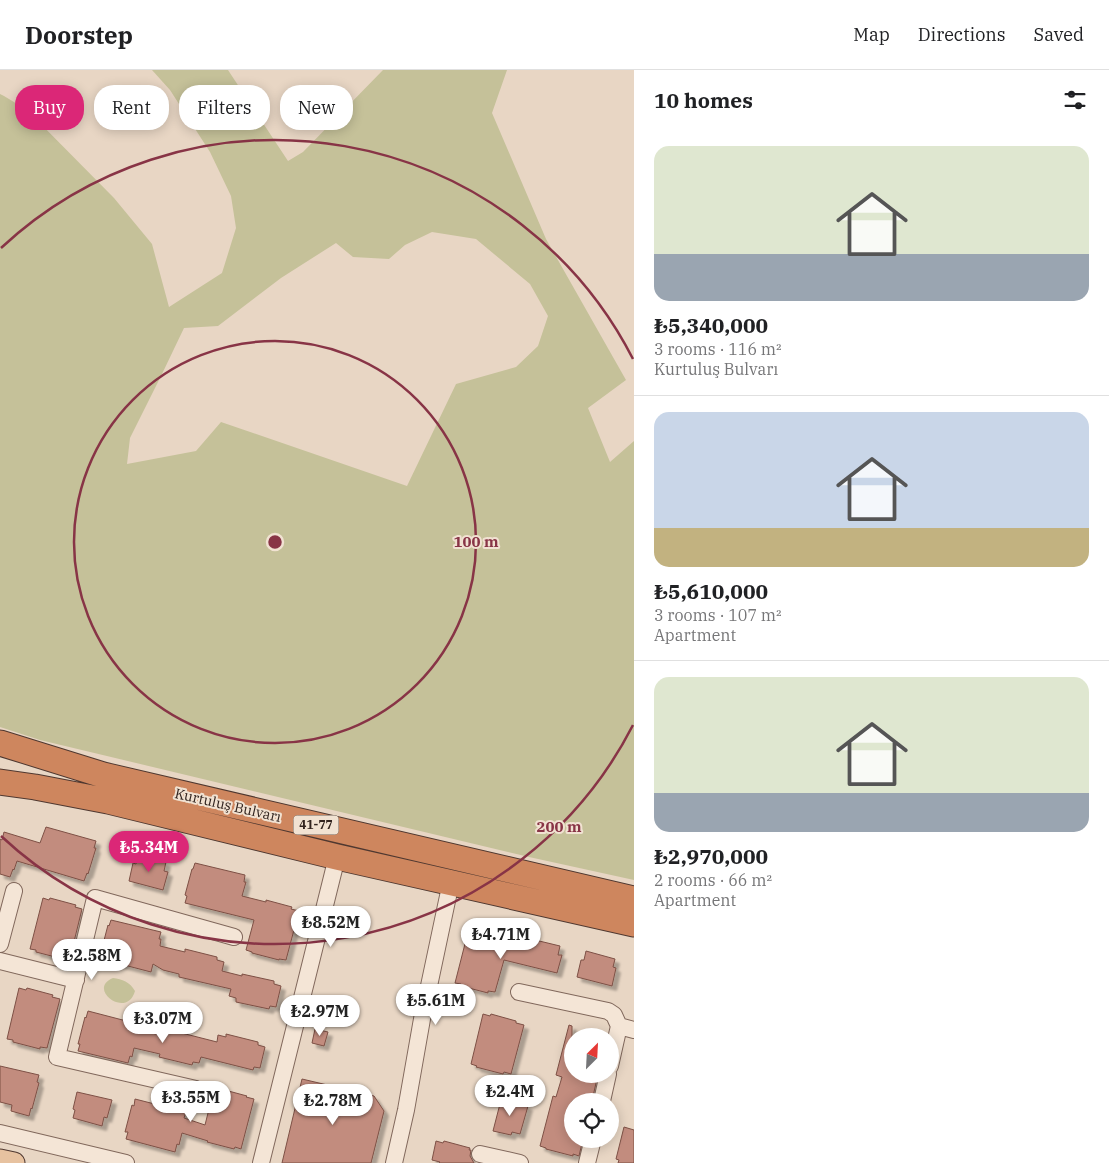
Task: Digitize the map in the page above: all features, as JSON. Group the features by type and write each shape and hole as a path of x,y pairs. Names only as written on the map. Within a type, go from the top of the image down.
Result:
{"highway":[{"name":"Kurtuluş Bulvarı","path":"0,743 104,775 634,899"},
{"name":"Kurtuluş Bulvarı","path":"0,782 108,801 634,924"}],"main road":[{"path":"0,1160 14,1163"}],"street":[{"path":"261,1163 337,856"},
{"path":"394,1163 451,882"},
{"path":"0,944 14,891"},
{"path":"196,1089 57,1057 95,898 234,937"},
{"path":"0,961 76,980"},
{"path":"519,992 608,1011 614,1014 627,1028 619,1046"},
{"path":"0,1133 126,1163"},
{"path":"588,1163 591,1148"},
{"path":"480,1154 520,1163"}],"shaded area":[{"path":"152,70 228,70 238,85 179,85 179,104 169,89 169,85 166,85"},
{"path":"383,70 507,70 492,113 546,239 626,380 588,408 610,462 634,441 634,880 529,857 40,740 0,727 0,94 15,103 15,130 47,130 114,198 152,244 169,307 222,273 236,228 231,196 210,152 196,130 268,130 288,161 303,152 324,130 353,130 353,101","holes":["432,232 476,239 530,284 548,316 538,346 516,367 456,384 407,486 221,422 196,451 127,464 130,438 184,328 218,326 281,278 336,243 353,257 389,259 405,245"]},
{"path":"113,978 120,979 131,985 135,991 131,999 124,1003 117,1003 106,995 104,989 106,983"}],"building":[{"path":"46,827 96,841 94,848 96,848 84,881 17,861 10,877 0,874 0,839 2,840 4,832 40,843"},
{"path":"138,855 166,862 164,871 168,872 163,890 129,881 133,863 136,864"},
{"path":"195,863 245,875 244,882 246,882 242,896 266,902 266,900 292,907 291,909 299,911 286,960 279,960 246,950 254,920 185,903 187,896 185,895"},
{"path":"43,898 76,905 75,907 82,909 70,958 63,957 63,959 30,949"},
{"path":"111,920 161,932 160,946 185,952 185,949 217,957 217,960 224,962 222,971 274,981 274,984 281,986 276,1007 270,1006 269,1009 236,1002 236,998 229,996 231,989 179,977 179,974 163,970 153,964 151,972 101,959 103,953 101,952"},
{"path":"468,932 501,939 500,941 526,948 529,948 531,939 560,946 558,955 562,955 557,973 504,960 495,992 488,991 488,993 461,986 461,984 455,983"},
{"path":"586,951 615,959 613,967 616,968 612,986 577,977 581,960 584,960"},
{"path":"19,988 26,990 27,988 53,995 52,997 60,999 47,1048 40,1047 40,1049 7,1039"},
{"path":"88,1011 138,1024 136,1031 157,1034 158,1030 165,1032 166,1029 217,1042 218,1035 226,1037 226,1034 258,1042 258,1045 265,1047 260,1068 254,1067 253,1070 201,1057 199,1063 193,1062 192,1065 159,1057 160,1054 134,1048 128,1063 78,1051 80,1044 78,1044"},
{"path":"483,1014 490,1016 491,1014 524,1025 511,1074 504,1072 503,1074 471,1064"},
{"path":"315,1029 328,1032 324,1046 312,1043"},
{"path":"564,1044 564,1083 596,1083 594,1093 564,1093 564,1148 581,1148 579,1156 540,1146 553,1096 556,1097 562,1077 556,1075"},
{"path":"0,1066 39,1075 37,1082 39,1083 29,1116 11,1111 12,1105 0,1102"},
{"path":"302,1079 374,1096 384,1111 371,1163 282,1163"},
{"path":"214,1089 221,1091 221,1089 254,1099 241,1149 207,1142 182,1133 175,1152 126,1139 128,1132 125,1132 135,1099 186,1112 184,1118 205,1125"},
{"path":"77,1092 112,1100 107,1118 104,1117 102,1126 73,1118"},
{"path":"502,1096 520,1101 519,1103 528,1106 520,1134 512,1132 511,1135 493,1131"},
{"path":"624,1127 634,1130 634,1163 618,1163 619,1160 616,1159"},
{"path":"436,1141 443,1143 444,1141 470,1148 470,1156 474,1163 439,1163 432,1160"}]}
